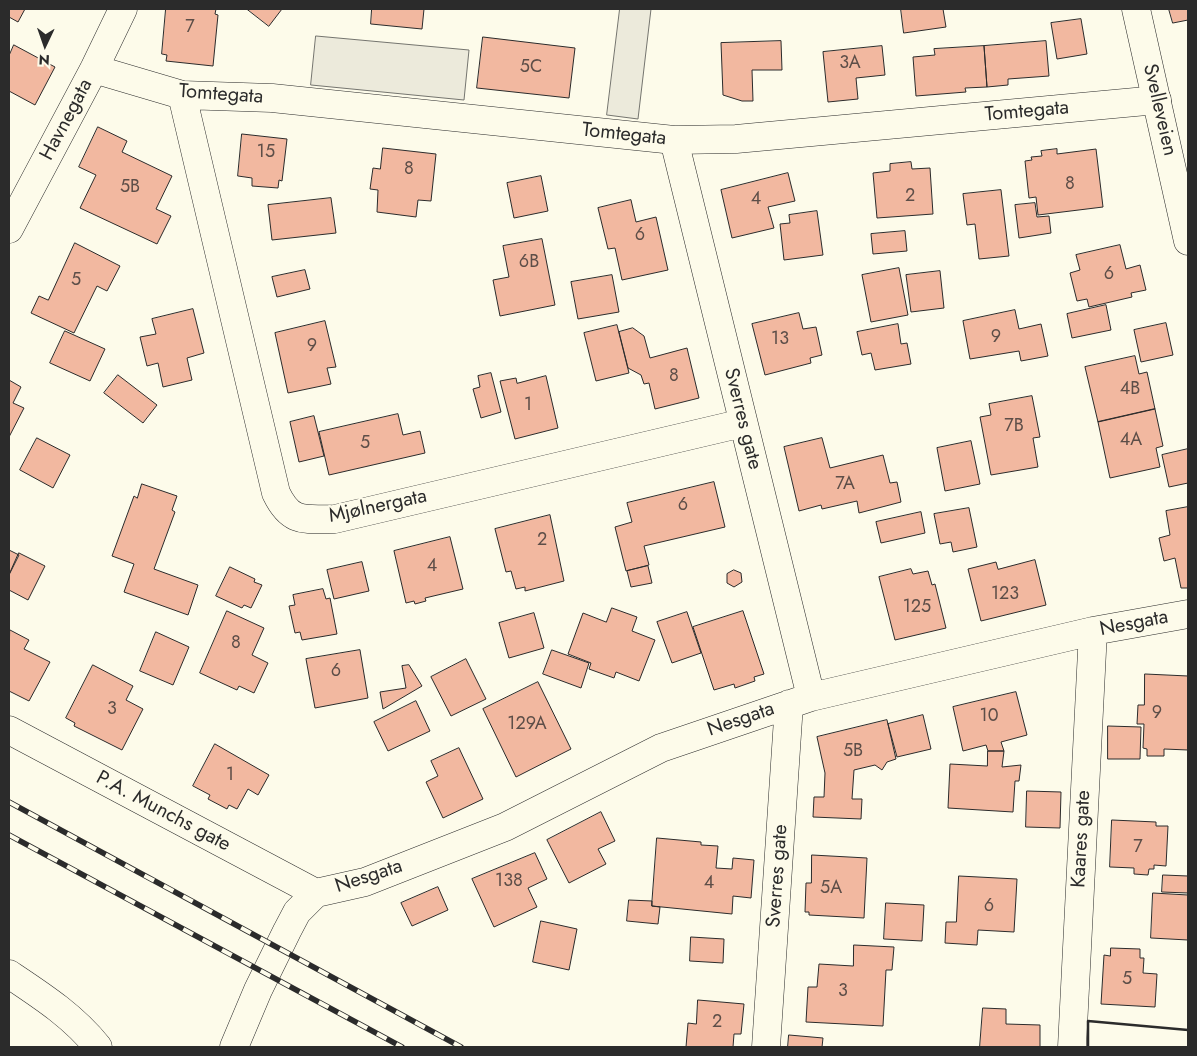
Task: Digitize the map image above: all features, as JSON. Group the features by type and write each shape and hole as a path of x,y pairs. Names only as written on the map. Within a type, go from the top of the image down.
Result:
{"street":[{"name":"Havnegata","path":"9,229 94,69 123,9"},
{"name":"Svelleveien","path":"1136,9 1188,241"},
{"name":"Tomtegata","path":"94,69 182,95 272,98 674,140 736,139 1157,100"},
{"name":"Mjølnergata","path":"182,95 276,493 285,510 303,519 334,519 743,423"},
{"name":"Sverres gate","path":"674,140 743,423 800,700 766,1047"},
{"name":"Nesgata","path":"316,893 365,882 505,828 661,748 800,700 1093,631 1188,614"},
{"name":"Kaares gate","path":"1072,1047 1093,631"},
{"name":"P.A. Munchs gate","path":"9,730 316,893"},
{"path":"234,1047 258,990 297,912 316,893"},
{"path":"9,974 61,1009 84,1030 98,1047"}],"shaded area":[{"path":"620,9 651,9 638,119 607,115"},
{"path":"316,36 469,50 464,100 311,85"}],"building":[{"path":"9,9 25,9 18,22 9,17"},
{"path":"166,9 216,9 215,14 218,15 213,66 166,61 167,55 162,54"},
{"path":"247,9 282,9 269,26"},
{"path":"372,9 424,9 422,29 371,24"},
{"path":"901,9 943,9 946,27 904,33"},
{"path":"1169,9 1188,9 1188,20 1173,23"},
{"path":"1081,19 1087,54 1057,59 1051,23"},
{"path":"483,37 575,48 569,98 477,88"},
{"path":"781,41 782,70 752,70 753,101 742,101 723,95 721,43"},
{"path":"1046,41 1049,76 1008,79 1008,85 987,87 984,46"},
{"path":"14,45 55,67 35,105 9,91 9,56"},
{"path":"882,46 885,75 856,78 858,99 828,102 823,52"},
{"path":"984,46 987,87 965,88 966,92 916,96 913,57 935,55 934,49"},
{"path":"98,127 127,141 122,152 172,176 156,209 171,216 157,244 80,208 96,175 79,167"},
{"path":"242,134 287,139 282,181 279,180 278,188 252,186 252,178 238,176"},
{"path":"383,148 436,154 431,201 418,200 416,217 377,212 378,190 370,189 373,168 380,169"},
{"path":"1057,149 1057,154 1096,149 1103,207 1038,215 1036,197 1029,198 1025,161 1032,160 1031,157 1042,156 1041,151"},
{"path":"911,162 912,169 930,168 933,214 877,218 873,173 890,171 890,164"},
{"path":"788,173 795,201 768,207 774,228 732,238 721,190"},
{"path":"541,176 548,211 514,218 507,183"},
{"path":"1001,190 1009,256 979,259 975,224 967,225 963,194"},
{"path":"331,198 336,233 272,240 268,205"},
{"path":"631,200 636,222 656,217 668,270 622,280 615,248 608,249 598,208"},
{"path":"1035,203 1037,217 1049,216 1051,233 1019,238 1015,205"},
{"path":"817,211 823,255 784,260 780,224 790,223 789,215"},
{"path":"905,231 907,251 873,254 871,234"},
{"path":"542,239 555,305 500,316 493,280 509,277 503,246"},
{"path":"75,243 120,266 107,291 97,286 74,333 31,313 39,296 48,300"},
{"path":"1120,245 1126,269 1140,265 1146,290 1131,293 1132,297 1089,307 1087,299 1077,301 1070,273 1080,270 1076,255"},
{"path":"899,268 908,315 871,322 862,275"},
{"path":"305,270 310,289 277,297 272,277"},
{"path":"940,271 944,308 911,312 906,275"},
{"path":"612,275 619,312 578,319 571,282"},
{"path":"1106,305 1111,330 1072,338 1067,314"},
{"path":"193,309 204,353 187,358 192,380 163,387 158,363 147,366 140,337 156,334 152,319"},
{"path":"1015,310 1019,329 1041,324 1048,356 1021,361 1019,351 970,359 963,321"},
{"path":"799,313 803,329 816,327 822,355 810,358 811,363 765,375 752,324"},
{"path":"325,321 336,367 327,368 331,384 288,393 275,333"},
{"path":"1166,323 1173,355 1141,362 1134,330"},
{"path":"898,324 901,344 907,343 911,364 875,370 871,353 862,355 857,332"},
{"path":"617,325 629,373 596,381 584,333"},
{"path":"633,328 644,336 650,358 687,348 699,398 655,409 649,383 644,384 641,375 628,368 619,332"},
{"path":"65,331 105,349 90,381 50,363"},
{"path":"1135,356 1139,374 1147,372 1155,409 1098,422 1085,367"},
{"path":"491,373 501,412 481,418 473,389 480,387 478,376"},
{"path":"118,375 157,405 143,423 104,393"},
{"path":"546,376 558,428 515,439 500,381 516,378 517,383"},
{"path":"9,380 21,387 13,403 24,408 9,437"},
{"path":"1032,396 1040,437 1033,438 1038,467 991,475 980,417 991,415 989,404"},
{"path":"1155,409 1163,446 1156,448 1160,467 1110,478 1098,422"},
{"path":"398,414 403,435 420,431 425,453 329,475 319,432"},
{"path":"314,416 324,456 299,462 290,422"},
{"path":"37,438 70,455 53,488 20,470"},
{"path":"822,438 830,468 883,455 890,483 897,482 901,502 859,513 857,501 822,509 821,505 799,511 784,447"},
{"path":"971,441 980,484 945,491 937,448"},
{"path":"1188,449 1188,483 1169,487 1162,455"},
{"path":"714,482 725,527 644,546 649,565 626,571 615,527 632,522 627,503"},
{"path":"142,484 177,496 172,510 175,512 154,569 198,585 188,615 124,592 134,564 112,556 134,496 137,498"},
{"path":"1188,507 1188,588 1181,588 1175,558 1164,561 1159,538 1170,535 1166,511"},
{"path":"969,508 977,547 953,552 951,542 940,544 934,514"},
{"path":"921,512 925,533 881,543 876,522"},
{"path":"550,515 564,581 525,591 525,587 516,589 511,571 506,572 495,529"},
{"path":"450,537 463,589 425,598 426,601 415,604 414,601 406,603 394,551"},
{"path":"9,550 19,555 9,575"},
{"path":"19,553 45,566 28,600 9,590 9,575"},
{"path":"1035,560 1046,605 981,621 968,569 996,562 998,569"},
{"path":"362,562 369,591 334,599 327,570"},
{"path":"648,566 652,583 631,587 627,571"},
{"path":"230,567 255,579 254,582 262,585 251,608 244,605 242,608 216,596"},
{"path":"911,569 913,574 928,571 932,585 935,584 946,628 895,640 879,577"},
{"path":"734,570 741,573 742,582 734,587 727,583 727,574"},
{"path":"323,589 326,599 330,598 337,634 302,640 300,632 295,633 289,606 295,605 293,595"},
{"path":"612,608 637,617 632,631 655,640 639,681 616,672 614,678 589,669 591,663 568,654 583,613 606,622"},
{"path":"227,611 264,628 252,655 268,663 254,693 239,686 237,690 200,673"},
{"path":"743,611 764,674 754,677 755,681 735,688 734,684 714,690 693,627"},
{"path":"687,612 701,653 672,663 657,622"},
{"path":"534,613 544,648 509,658 499,623"},
{"path":"10,630 29,640 24,649 50,662 29,701 9,691"},
{"path":"156,632 189,647 173,685 140,671"},
{"path":"360,650 368,698 315,708 306,659"},
{"path":"552,650 589,663 581,688 543,674"},
{"path":"466,659 486,699 451,716 431,677"},
{"path":"93,665 133,686 126,700 143,709 122,750 74,726 75,723 66,718"},
{"path":"409,665 422,686 383,709 380,692 406,688 402,666"},
{"path":"1145,674 1188,676 1188,750 1164,749 1164,756 1147,756 1147,749 1143,748 1144,724 1137,724 1138,705 1144,705"},
{"path":"538,682 571,749 516,777 483,709"},
{"path":"1016,692 1027,735 1001,742 1004,751 988,751 986,745 963,751 953,707"},
{"path":"416,701 430,731 388,751 374,722"},
{"path":"923,715 931,749 897,757 888,724"},
{"path":"887,720 896,759 887,762 882,770 875,765 854,770 852,799 862,799 861,819 813,817 814,797 824,797 825,773 817,737"},
{"path":"1108,726 1141,727 1140,759 1108,759"},
{"path":"215,744 269,775 258,795 248,789 237,809 229,805 227,809 208,799 210,795 193,786"},
{"path":"459,748 483,799 443,818 426,782 438,776 431,761"},
{"path":"988,751 1004,751 1002,767 1021,765 1019,781 1015,781 1013,812 948,808 950,764 987,766"},
{"path":"1027,791 1061,792 1060,828 1026,827"},
{"path":"601,812 615,841 598,849 606,864 569,883 547,840"},
{"path":"1112,820 1156,822 1156,826 1168,826 1166,866 1154,865 1154,869 1149,869 1148,875 1134,874 1134,868 1110,867"},
{"path":"657,838 701,842 701,845 718,846 716,868 732,869 733,858 754,860 751,898 733,896 732,914 652,906"},
{"path":"535,853 547,879 528,888 537,907 494,927 472,879"},
{"path":"812,855 867,858 864,918 809,915 809,912 805,912 806,883 811,883"},
{"path":"1163,875 1188,876 1188,893 1162,892"},
{"path":"959,876 1017,879 1014,932 978,930 977,945 945,943 946,922 956,922"},
{"path":"438,887 448,910 412,926 401,903"},
{"path":"1153,893 1188,895 1188,940 1151,938"},
{"path":"629,900 652,901 652,906 660,907 658,924 627,921"},
{"path":"886,903 924,905 922,941 884,939"},
{"path":"541,921 577,929 569,970 533,962"},
{"path":"691,937 724,939 723,963 690,961"},
{"path":"854,945 894,947 892,970 886,970 883,1026 806,1022 808,987 817,987 819,964 853,966"},
{"path":"1111,948 1140,949 1140,958 1144,958 1143,973 1157,974 1155,1007 1101,1004 1104,955 1110,956"},
{"path":"698,1000 744,1004 741,1034 734,1034 733,1047 686,1047 688,1023 696,1024"},
{"path":"983,1008 1006,1009 1006,1024 1040,1025 1040,1047 980,1047"},
{"path":"789,1035 823,1038 822,1047 788,1047"}],"railway":[{"path":"9,802 461,1047"},
{"path":"9,835 402,1047"}],"wall":[{"path":"1088,1047 1088,1021 1188,1030"}]}
